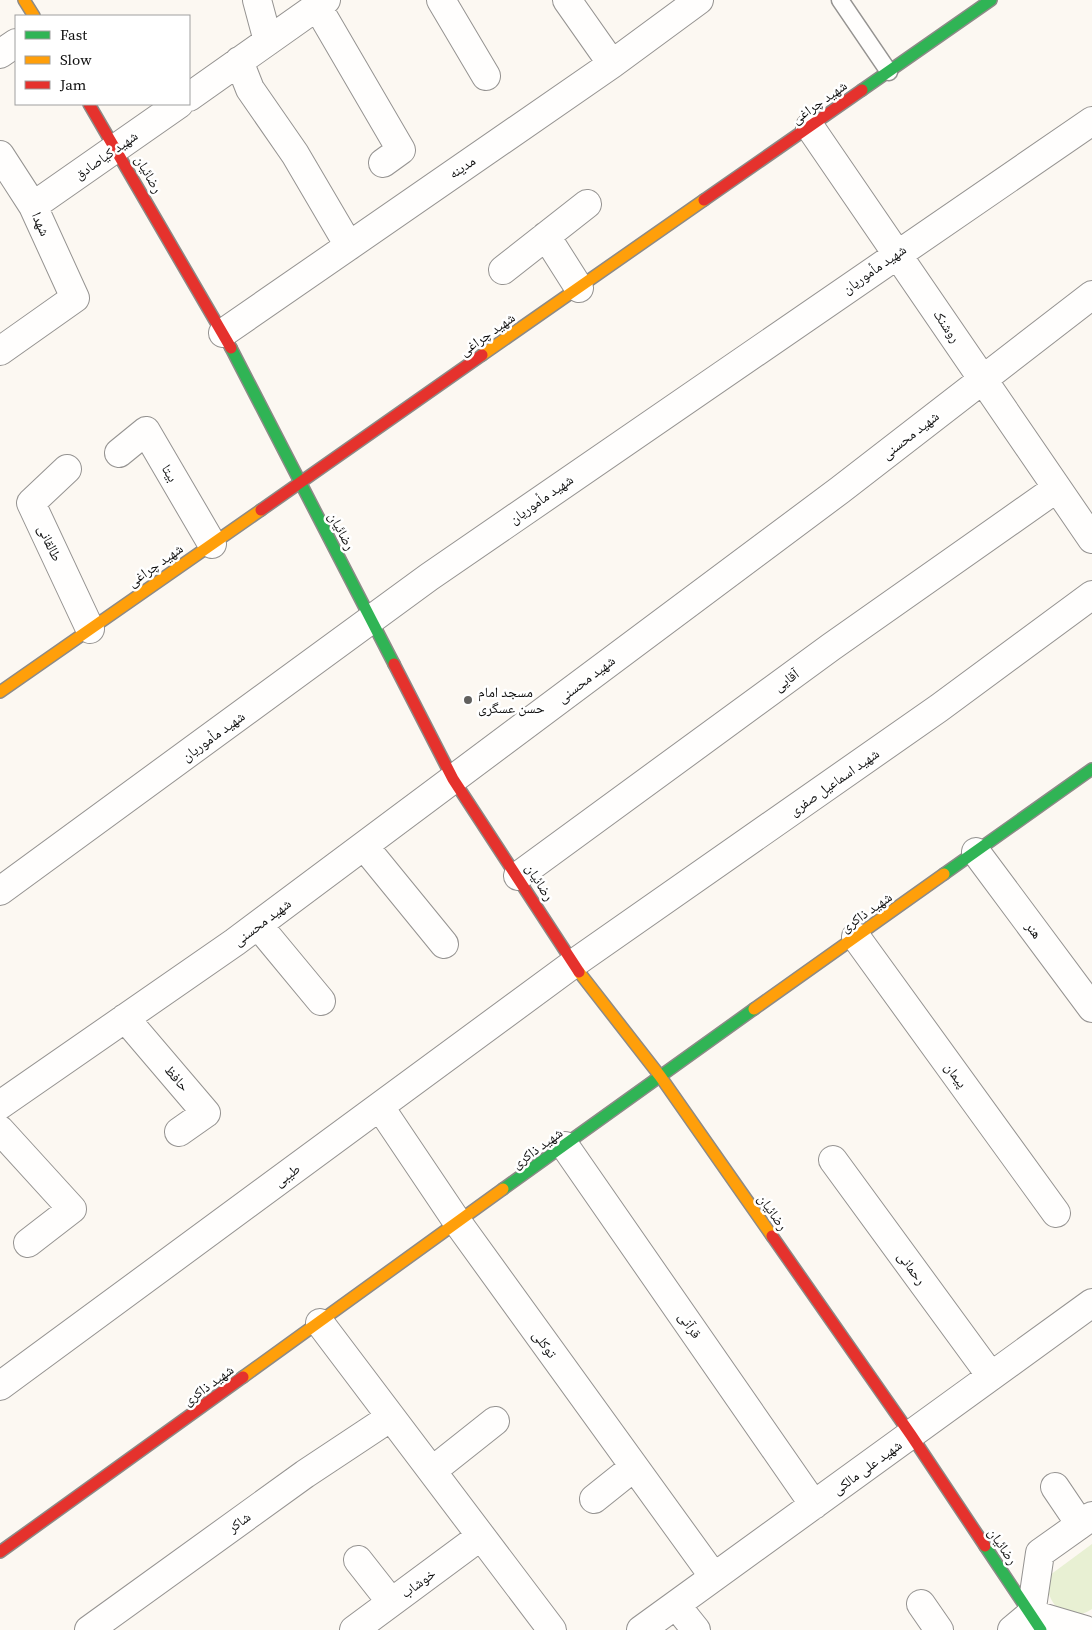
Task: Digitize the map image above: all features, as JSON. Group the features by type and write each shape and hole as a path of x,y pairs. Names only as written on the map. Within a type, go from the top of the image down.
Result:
{"street":[{"path":"24,0 33,15"},
{"path":"257,0 268,41"},
{"path":"441,0 486,76"},
{"path":"567,0 612,64"},
{"name":"مدینه","path":"223,333 612,64 668,9 699,0"},
{"name":"شهید چراغی","path":"0,692 991,0"},
{"path":"190,96 322,3 401,150 383,163"},
{"path":"0,54 15,44"},
{"path":"239,61 250,89 295,154 350,246"},
{"name":"رضائیان","path":"89,105 116,148 223,333 453,779 574,964 660,1076 911,1435 1028,1625"},
{"name":"شهید کیاصادق","path":"33,206 178,105"},
{"name":"شهید مأموریان","path":"0,891 429,577 1092,121"},
{"name":"روشنک","path":"810,127 1057,488 1089,528"},
{"name":"شهدا","path":"0,155 33,206 75,298 0,352"},
{"path":"502,270 587,204"},
{"path":"546,236 579,288"},
{"name":"شهید محسنی","path":"0,1106 258,925 840,490 1092,295"},
{"name":"بیتا","path":"120,453 146,431 212,544"},
{"name":"طالقانی","path":"67,469 31,503 90,629"},
{"name":"آقایی","path":"518,876 831,647 1057,488"},
{"name":"شهید اسماعیل صفری","path":"574,964 939,708 1092,595"},
{"name":"شهید ذاکری","path":"0,1552 660,1076 1092,769"},
{"path":"364,846 444,944"},
{"name":"هنر","path":"976,852 1092,1008"},
{"path":"258,925 321,1001"},
{"name":"پیمان","path":"856,937 1056,1213"},
{"name":"طیبی","path":"0,1386 574,964"},
{"name":"حافظ","path":"125,1018 206,1113 179,1132"},
{"name":"توکلی","path":"380,1107 458,1223 714,1577"},
{"path":"0,1130 72,1209 28,1243"},
{"name":"قرآنی","path":"565,1146 814,1505"},
{"name":"رحمانی","path":"833,1160 991,1376"},
{"name":"شهید علی مالکی","path":"641,1630 1092,1303"},
{"path":"320,1323 552,1630"},
{"name":"شاکر","path":"89,1630 304,1474 391,1417"},
{"path":"432,1472 496,1421"},
{"path":"594,1499 634,1467"},
{"path":"1054,1487 1086,1520 1040,1553 1028,1625 1086,1630 1092,1626"},
{"name":"خوشاب","path":"354,1630 481,1536"},
{"path":"358,1560 392,1602"},
{"path":"676,1604 696,1630"},
{"path":"921,1604 938,1630"}],"lane":[{"path":"840,0 889,72"}],"green space":[{"path":"1092,1544 1092,1609 1083,1614 1066,1614 1054,1604 1050,1597 1046,1578"}],"traffic: fast":[{"path":"862,90 991,0"},
{"path":"231,348 394,664"},
{"path":"944,874 1092,769"},
{"path":"503,1189 754,1009"},
{"path":"985,1546 1041,1630"}],"traffic: slow":[{"path":"24,0 33,15"},
{"path":"482,355 704,200"},
{"path":"0,692 261,510"},
{"path":"754,1009 944,874"},
{"path":"579,972 660,1076 772,1236"},
{"path":"243,1377 503,1189"}],"traffic: jam":[{"path":"704,200 862,90"},
{"path":"90,105 231,348"},
{"path":"261,510 482,355"},
{"path":"394,664 453,779 579,972"},
{"path":"772,1236 911,1435 985,1546"},
{"path":"0,1552 243,1377"}],"place":[{"name":"مسجد امام حسن عسگری","path":"468,700"}]}
